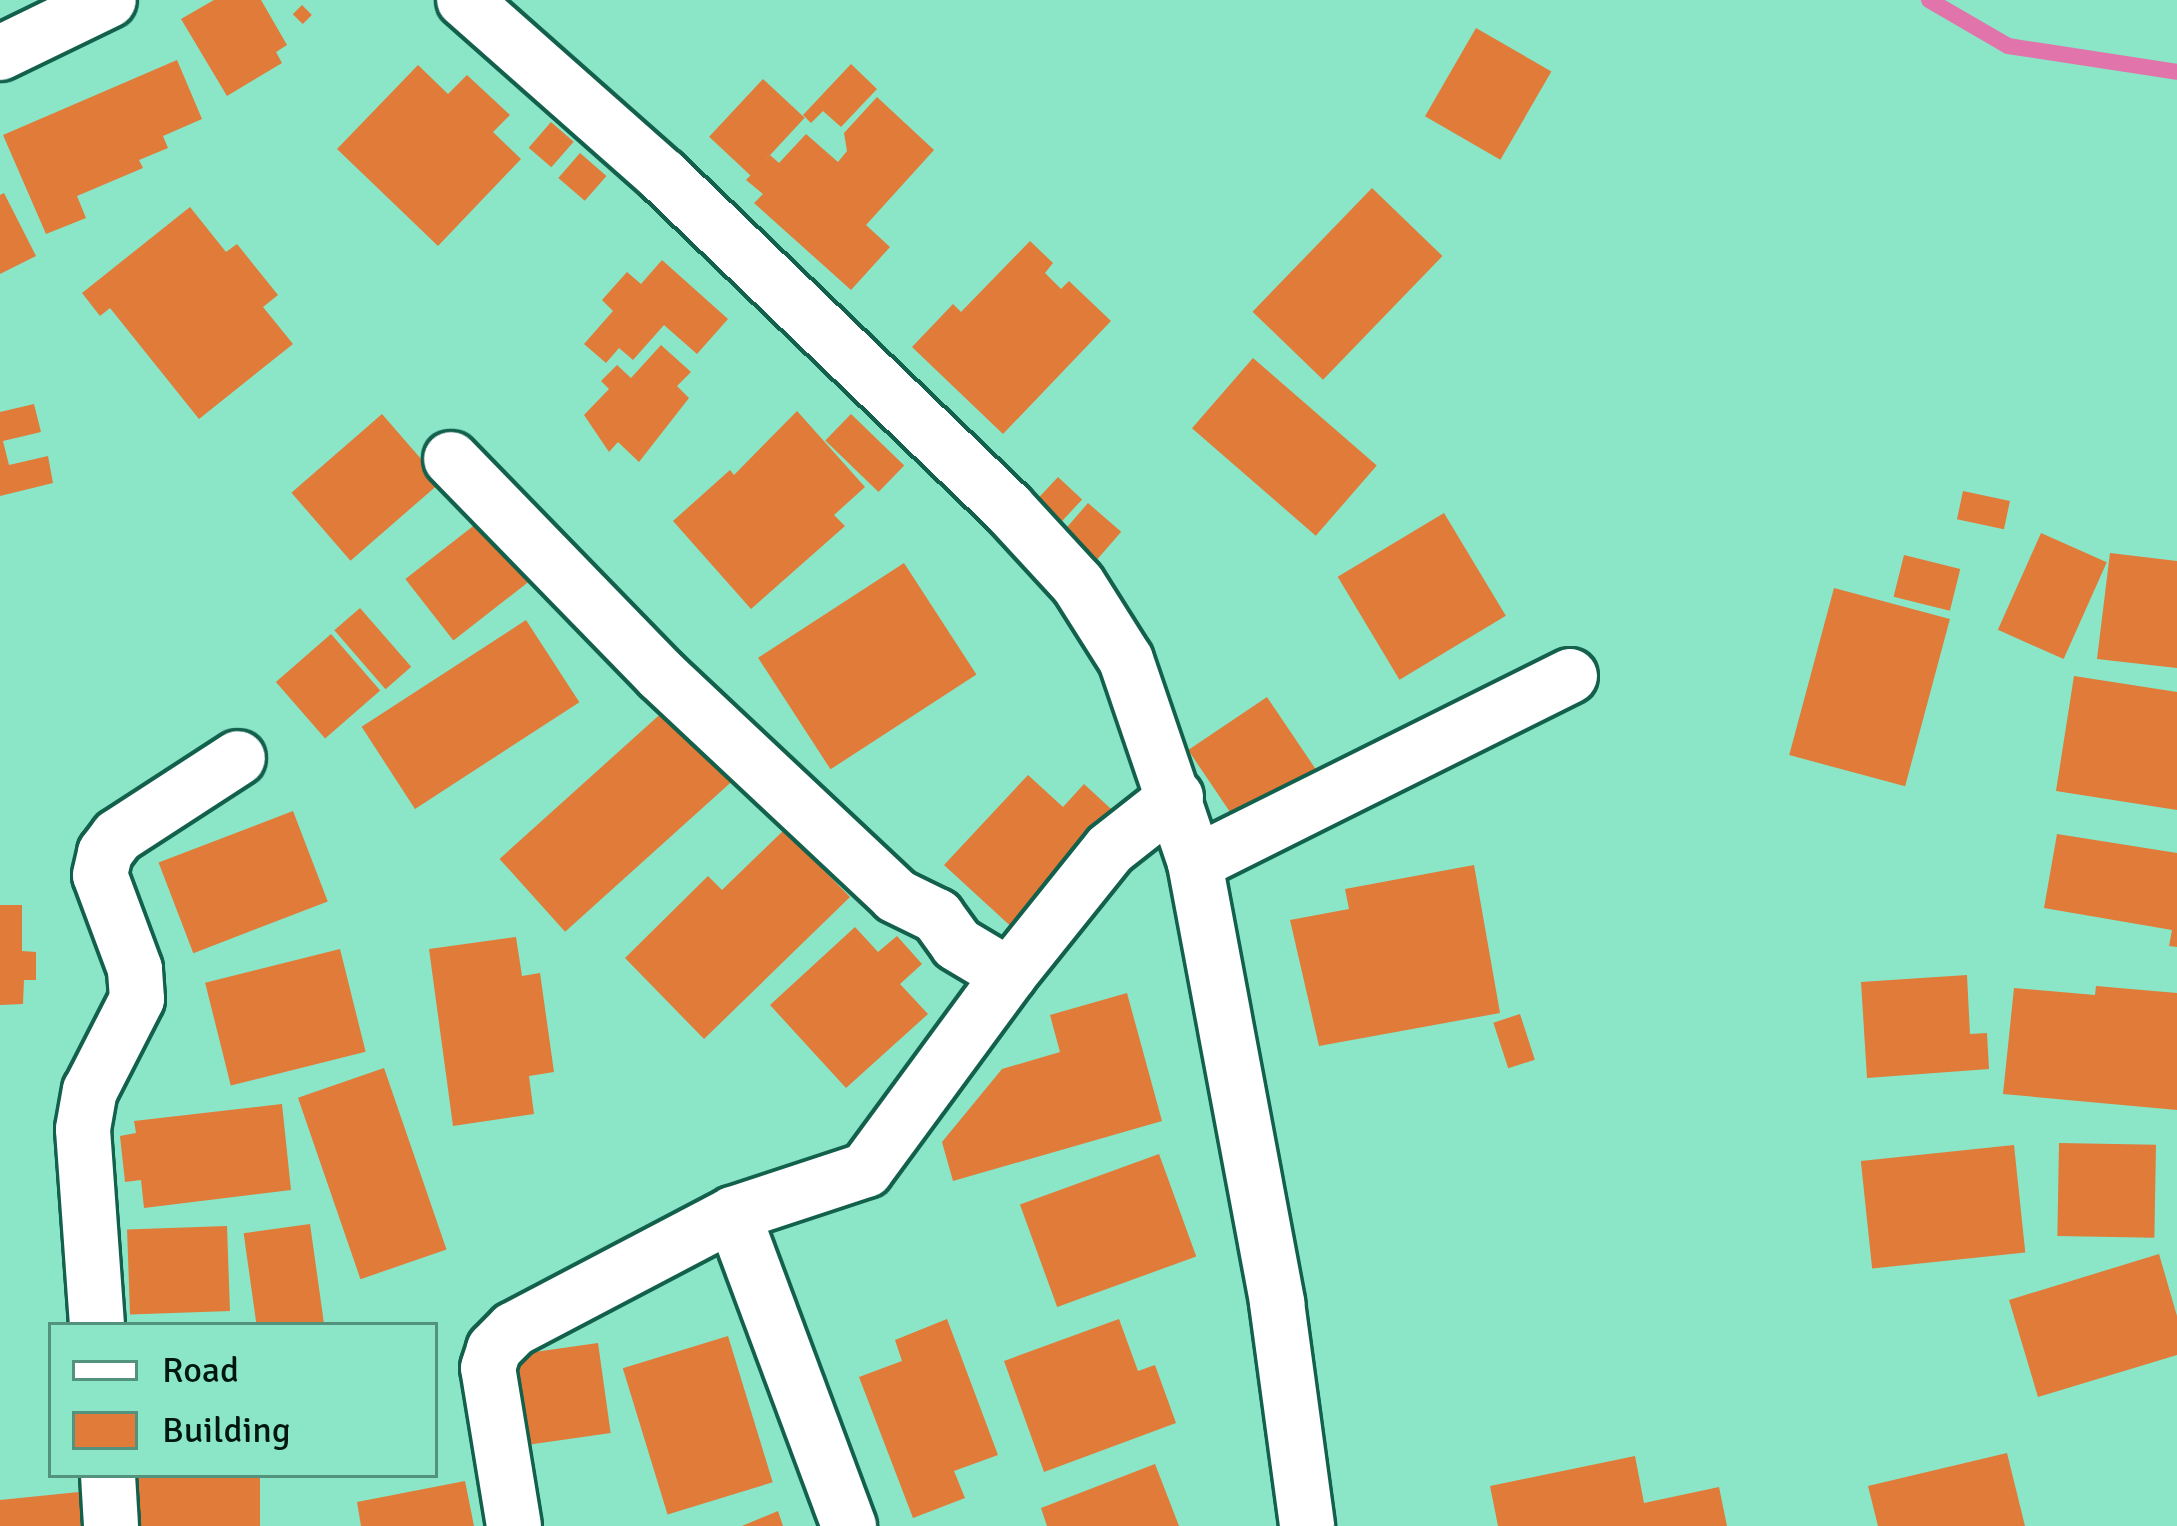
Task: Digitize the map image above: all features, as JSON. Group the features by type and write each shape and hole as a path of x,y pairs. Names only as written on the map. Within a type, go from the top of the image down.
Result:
{"street":[{"path":"0,53 109,0"},
{"path":"464,0 663,176 1078,584 1126,660 1195,862 1277,1303 1307,1526"},
{"path":"451,459 660,674 896,896 938,916 957,944 1009,975"},
{"path":"1195,862 1570,676"},
{"path":"97,1322 82,1129 90,1090 137,999 135,969 100,875 105,853 118,836 238,758"},
{"path":"514,1526 488,1368 494,1349 514,1328 733,1214 866,1170 1009,975 1110,849 1176,797"},
{"path":"733,1214 849,1526"},
{"path":"108,1478 111,1526"}],"building":[{"path":"214,0 261,0 287,45 276,52 282,63 227,96 181,19"},
{"path":"302,5 312,15 303,24 293,14"},
{"path":"1476,28 1551,72 1500,160 1425,116"},
{"path":"177,60 202,119 163,136 168,148 139,160 143,168 77,196 86,218 46,234 3,135"},
{"path":"851,64 877,89 841,127 823,111 811,123 803,115"},
{"path":"418,65 448,94 467,75 510,115 493,132 521,159 438,246 337,149"},
{"path":"763,79 805,118 751,176 709,137"},
{"path":"877,97 934,150 866,225 890,247 851,290 754,203 763,194 746,180 770,155 779,163 806,134 838,162 847,151 844,133"},
{"path":"551,122 574,142 551,167 529,148"},
{"path":"580,153 606,176 585,201 558,178"},
{"path":"1372,188 1442,256 1323,380 1253,312"},
{"path":"4,193 36,256 0,274 0,195"},
{"path":"190,207 226,252 237,244 278,295 263,307 293,344 199,419 110,308 100,316 82,293"},
{"path":"1030,241 1053,263 1045,273 1061,289 1069,281 1111,321 1003,434 912,347 953,304 961,312"},
{"path":"662,260 728,319 697,354 664,325 633,360 619,348 606,363 584,344 613,311 602,300 627,272 641,284"},
{"path":"661,345 691,372 677,386 689,398 639,462 618,442 609,452 584,415 609,389 601,381 617,365 631,378"},
{"path":"1253,358 1377,466 1316,536 1192,428"},
{"path":"34,404 41,432 3,441 9,465 48,456 53,483 0,496 0,412"},
{"path":"797,411 865,487 834,515 845,526 751,609 673,521 730,470 734,475"},
{"path":"382,414 441,482 350,561 291,493"},
{"path":"851,414 904,465 879,492 825,441"},
{"path":"1058,477 1082,500 1055,529 1031,506"},
{"path":"1963,491 2010,501 2004,529 1957,519"},
{"path":"1088,503 1121,532 1090,568 1057,539"},
{"path":"1444,513 1506,616 1400,680 1338,577"},
{"path":"481,520 529,581 453,641 405,579"},
{"path":"2041,533 2107,562 2064,659 1998,630"},
{"path":"2110,553 2177,561 2177,668 2097,659"},
{"path":"1904,555 1960,569 1950,611 1894,597"},
{"path":"904,563 976,675 831,769 758,658"},
{"path":"1834,588 1950,619 1905,786 1789,755"},
{"path":"360,608 411,667 386,689 334,630"},
{"path":"526,620 579,702 415,809 362,727"},
{"path":"331,634 380,691 325,738 276,682"},
{"path":"2074,676 2177,692 2177,810 2056,791"},
{"path":"1267,697 1320,775 1241,828 1188,750"},
{"path":"666,709 732,782 565,932 500,859"},
{"path":"1028,775 1063,807 1084,784 1123,820 1017,932 944,865"},
{"path":"293,811 328,902 193,953 159,863"},
{"path":"784,830 850,897 704,1039 625,958 708,876 722,890"},
{"path":"2057,834 2177,853 2177,947 2169,946 2172,930 2044,908"},
{"path":"1474,865 1500,1013 1319,1046 1290,920 1349,909 1345,889"},
{"path":"0,905 22,905 22,951 36,952 36,980 24,980 23,1004 0,1005"},
{"path":"855,927 878,952 897,936 922,964 900,984 928,1014 846,1088 770,1005"},
{"path":"516,937 522,976 540,973 554,1072 529,1076 534,1114 453,1126 429,949"},
{"path":"340,949 366,1052 231,1085 205,983"},
{"path":"1967,975 1970,1034 1987,1033 1989,1069 1867,1078 1861,982"},
{"path":"2096,986 2177,993 2177,1110 2003,1094 2014,988 2095,995"},
{"path":"1127,993 1162,1121 953,1181 942,1142 1002,1069 1060,1052 1050,1015"},
{"path":"1520,1014 1535,1060 1508,1068 1493,1023"},
{"path":"384,1068 447,1250 360,1279 298,1098"},
{"path":"282,1104 291,1190 144,1208 141,1180 125,1182 120,1136 136,1133 134,1121"},
{"path":"2059,1143 2156,1145 2154,1238 2057,1236"},
{"path":"2014,1145 2025,1252 1872,1269 1861,1161"},
{"path":"1159,1154 1196,1256 1057,1307 1020,1205"},
{"path":"310,1224 324,1322 256,1322 244,1233"},
{"path":"227,1226 230,1311 130,1314 127,1229"},
{"path":"2159,1254 2177,1316 2177,1355 2038,1397 2009,1300"},
{"path":"947,1319 998,1455 954,1471 965,1498 913,1518 859,1377 902,1361 895,1340"},
{"path":"1119,1319 1138,1371 1155,1365 1176,1423 1044,1472 1004,1361"},
{"path":"728,1336 773,1482 668,1514 623,1368"},
{"path":"598,1343 611,1433 520,1446 507,1356"},
{"path":"2007,1453 2025,1526 1878,1526 1868,1486"},
{"path":"1635,1456 1644,1503 1719,1487 1727,1526 1498,1526 1490,1486"},
{"path":"1155,1464 1179,1526 1047,1526 1041,1508"},
{"path":"129,1478 260,1478 260,1526 129,1526"},
{"path":"465,1481 474,1526 361,1526 357,1502"},
{"path":"79,1492 82,1526 0,1526 0,1500"},
{"path":"778,1511 783,1526 742,1526"}],"waterway":[{"path":"1929,0 2008,46 2177,72"}]}
